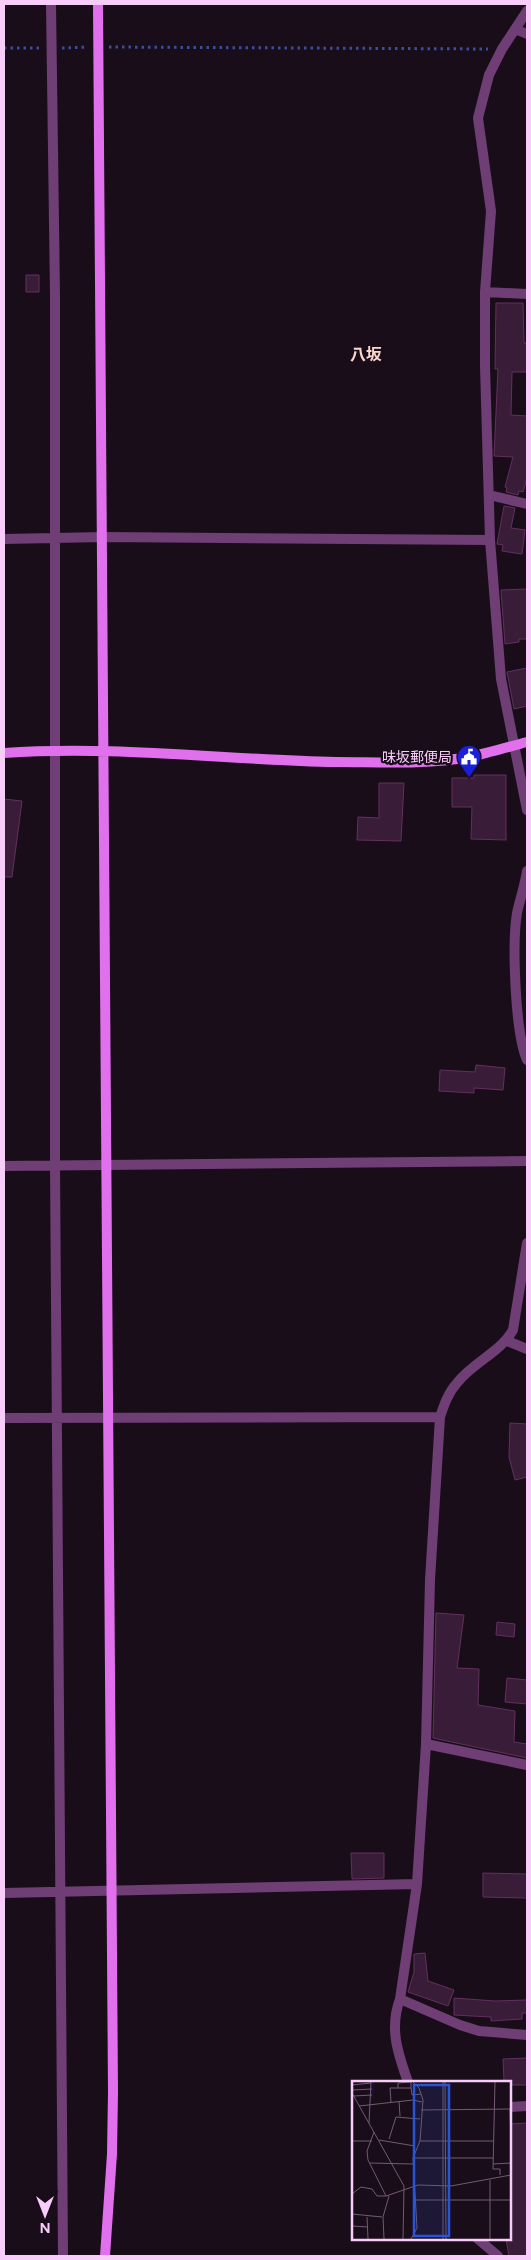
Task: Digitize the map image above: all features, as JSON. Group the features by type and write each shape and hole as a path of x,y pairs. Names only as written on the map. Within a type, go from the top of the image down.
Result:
{"street":[{"path":"51,4 55,296 55,1166 63,2256"},
{"path":"98,4 103,537 112,2154 105,2256"},
{"path":"527,11 502,49 483,91 478,118 491,211 485,292 490,540 501,679 527,810"},
{"path":"515,29 527,34"},
{"path":"485,292 527,294"},
{"path":"489,495 527,504"},
{"path":"4,539 103,537 490,540"},
{"path":"4,753 54,749 103,750 299,761 402,763 468,757 527,742"},
{"path":"527,871 517,914 516,964 517,1014 527,1060"},
{"path":"4,1166 527,1161"},
{"path":"408,2081 393,2027 394,2014 400,1999 416,1884 426,1744 430,1580 440,1417 447,1399 457,1382 507,1340 513,1330 527,1243"},
{"path":"507,1340 527,1349"},
{"path":"4,1418 440,1417"},
{"path":"426,1744 527,1765"},
{"path":"4,1893 416,1884"},
{"path":"400,1999 460,2025 478,2030 527,2034"},
{"path":"511,2107 527,2106"},
{"path":"479,2240 498,2256"}],"path":[{"path":"4,48 502,49"}],"building":[{"path":"26,275 39,275 39,292 26,292"},
{"path":"496,303 523,303 524,343 527,343 527,372 512,372 511,415 527,416 527,478 523,492 519,491 518,495 506,492 507,488 505,487 513,457 494,456 498,369 495,369"},
{"path":"504,506 515,508 511,528 525,530 522,554 502,551 503,545 497,544"},
{"path":"527,589 527,639 519,639 519,642 505,644 501,590"},
{"path":"527,668 527,706 514,709 507,672"},
{"path":"474,775 506,775 506,840 471,839 472,807 452,807 452,778 474,778"},
{"path":"379,783 404,783 401,841 357,840 358,817 379,818"},
{"path":"4,799 22,801 12,877 4,877"},
{"path":"476,1065 505,1068 503,1090 474,1088 474,1093 439,1091 440,1070 475,1072"},
{"path":"510,1423 527,1424 527,1477 515,1480 509,1457"},
{"path":"436,1613 464,1615 457,1668 479,1669 478,1705 515,1711 514,1742 527,1744 527,1758 433,1738"},
{"path":"497,1622 515,1624 514,1637 496,1635"},
{"path":"507,1678 527,1680 527,1704 505,1702"},
{"path":"351,1853 384,1853 384,1878 352,1879"},
{"path":"483,1873 527,1874 527,1898 483,1897"},
{"path":"425,1953 428,1981 454,1990 448,2006 408,1992 414,1972 414,1954"},
{"path":"454,1998 495,2001 527,2000 527,2013 522,2013 522,2019 491,2021 491,2017 454,2015"},
{"path":"527,2058 527,2085 511,2085 511,2081 504,2081 503,2059"},
{"path":"527,2123 527,2256 509,2256 506,2240 511,2240 511,2124"}],"place":[{"name":"味坂郵便局","path":"469,778"}],"district":[{"name":"八坂","path":"366,354"}]}
